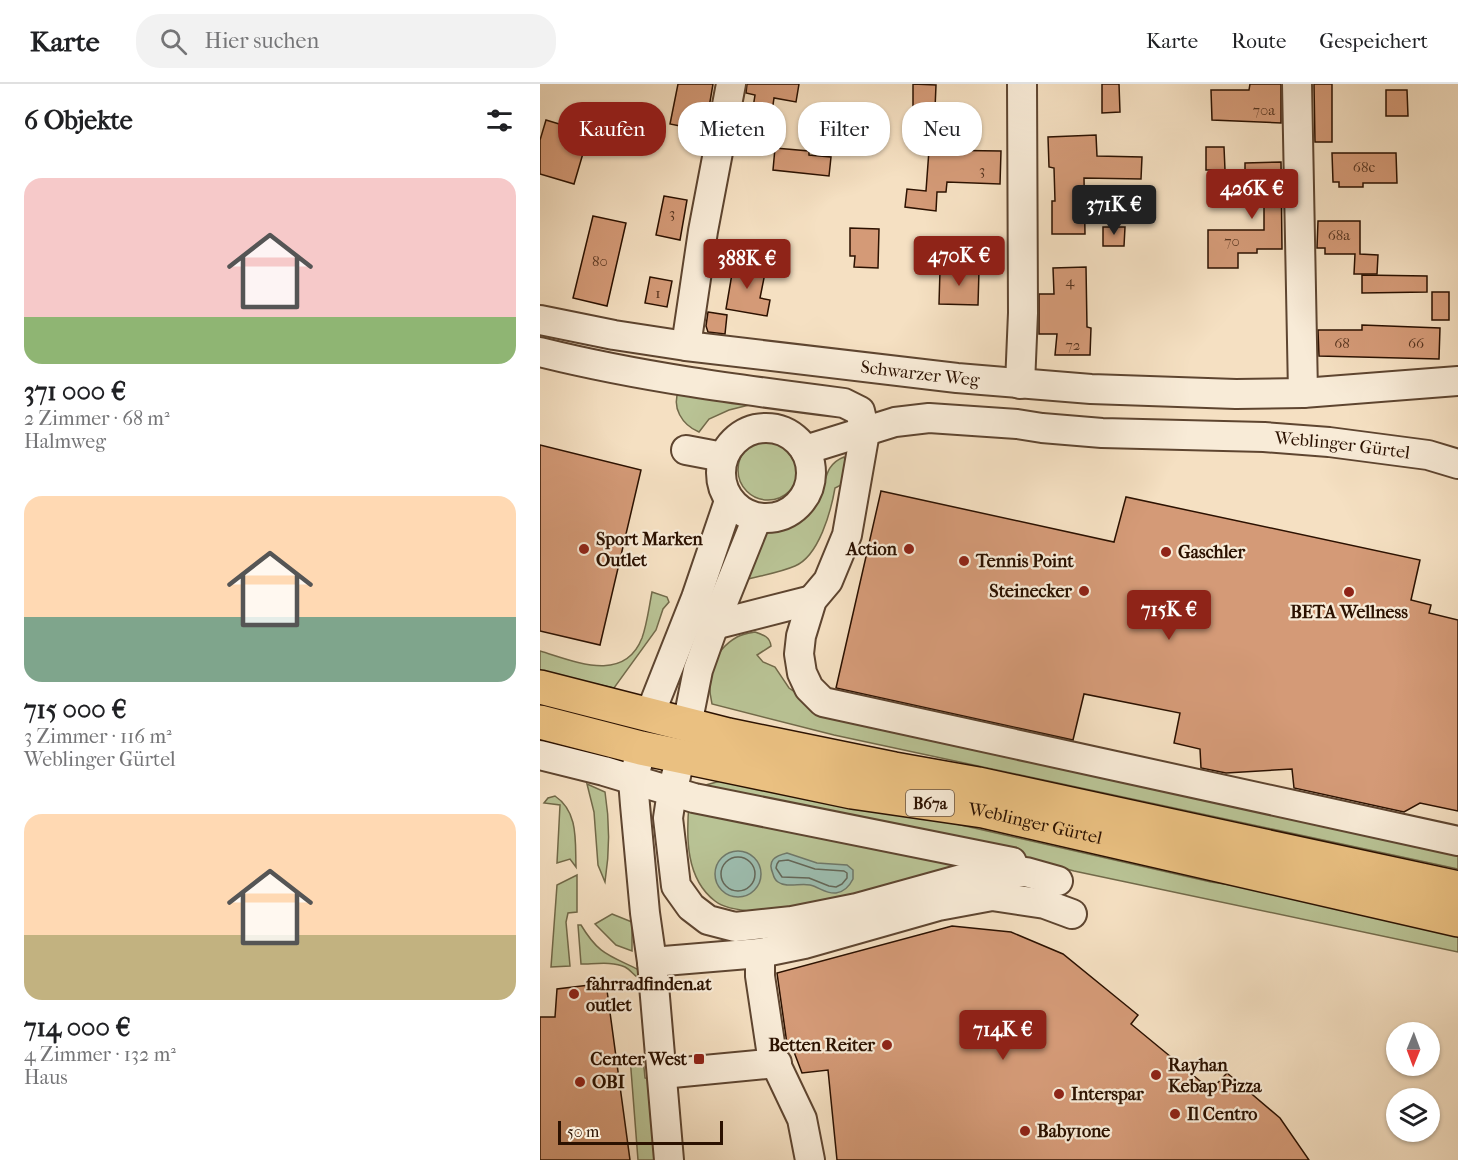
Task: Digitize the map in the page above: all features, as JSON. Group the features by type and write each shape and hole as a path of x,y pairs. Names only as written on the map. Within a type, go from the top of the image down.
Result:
{"main road":[{"name":"Weblinger Gürtel","path":"540,687 650,714 684,740 852,792 983,811 1458,920"},
{"path":"641,748 650,714"},
{"name":"Weblinger Gürtel","path":"540,722 641,748 684,740 894,769 978,784 1458,888"}],"street":[{"path":"686,346 703,231 731,84"},
{"path":"1020,384 1023,313 1022,84"},
{"path":"1297,84 1303,393"},
{"name":"Schwarzer Weg","path":"540,320 686,346 1020,384 1164,392 1303,393 1458,381"},
{"path":"540,352 597,366 695,383 844,403 860,411 866,432 847,535 828,581 812,600 801,636 799,654 802,673 809,688 823,702 1458,841"},
{"name":"Weblinger Gürtel","path":"805,450 895,422 929,418 1102,433 1264,437 1329,442 1428,456 1458,464"},
{"path":"770,428 784,431 805,450 810,465 811,480 798,506 786,514 771,518 757,518 746,514 729,501 722,488 720,472 723,457 730,444 741,435 755,429 770,428"},
{"path":"686,450 723,457"},
{"path":"650,714 696,598 729,501"},
{"path":"757,518 698,670 668,818 676,886 691,907 743,945 760,976 772,1056 802,1119 810,1160"},
{"path":"714,625 812,600"},
{"path":"641,748 633,780 669,1160"},
{"path":"540,755 672,792 999,859 1042,870 1058,881 1026,872 987,872 857,908 792,921 743,945"},
{"path":"652,962 743,945 804,944 938,906 992,896 1045,904 1072,914"},
{"path":"662,1074 777,1063"}],"green space":[{"path":"679,390 757,403 729,410 709,419 699,432 683,420 677,409"},
{"path":"768,440 785,445 793,453 798,470 793,487 785,495 768,500 751,495 743,487 738,470 743,453 751,445"},
{"path":"844,457 846,462 843,484 835,488 827,520 811,553 795,566 741,581 759,531 794,523 808,514 822,494 832,465"},
{"path":"652,592 667,597 669,602 663,609 656,630 614,688 540,672 540,651 597,666 623,661 634,652 642,638"},
{"path":"755,632 766,637 771,646 757,655 763,662 775,667 789,688 820,709 1458,845 1458,869 834,735 712,704 710,675 716,658 728,643 737,637"},
{"path":"724,780 807,799 952,823 1211,882 1258,889 1458,933 1458,952 1074,871 1017,856 702,786"},
{"path":"587,784 605,792 609,837 605,882 598,865 594,812"},
{"path":"555,796 563,803 572,819 576,867 570,859 557,863 560,805 544,803 548,798"},
{"path":"689,804 978,865 802,909 765,911 731,908 715,901 705,892 693,870 688,844"},
{"path":"577,875 577,912 568,913 566,922 570,966 551,967 557,885"},
{"path":"612,914 632,922 632,951 616,945 595,924"},
{"path":"578,925 581,925 599,948 639,970 640,979 620,965 581,964"},
{"path":"630,1057 643,1057 645,1078 649,1079 656,1160 638,1160"}],"water":[{"path":"738,851 754,858 761,874 754,890 738,897 722,890 715,874 722,858"},
{"path":"787,853 817,863 847,865 853,870 853,879 846,888 836,893 810,885 781,884 775,879 771,865 773,859"}],"building":[{"path":"678,84 713,84 710,102 678,102 678,126 670,124"},
{"path":"747,84 799,84 796,102 774,98 773,102 754,102 755,95 746,93"},
{"path":"913,84 936,85 935,102 913,102"},
{"path":"1102,84 1119,84 1120,112 1102,113"},
{"path":"1250,84 1281,84 1281,123 1212,120 1211,90 1249,90"},
{"path":"1314,84 1332,84 1332,142 1315,142"},
{"path":"1386,90 1407,90 1408,116 1386,116"},
{"path":"546,120 558,124 558,156 582,156 574,184 540,174 540,140"},
{"path":"1096,135 1097,156 1142,157 1141,179 1084,178 1085,234 1052,234 1052,201 1055,201 1054,168 1049,167 1048,137"},
{"path":"1206,147 1224,147 1225,170 1206,170"},
{"path":"786,149 798,150 798,156 831,157 829,176 773,170 774,156 786,156"},
{"path":"982,151 1001,151 1000,184 947,182 946,192 937,192 936,211 905,207 907,189 926,191 929,156 982,156"},
{"path":"1332,153 1396,153 1397,183 1363,183 1363,187 1339,187 1339,182 1333,182"},
{"path":"1281,162 1282,249 1257,249 1257,253 1238,253 1238,268 1208,268 1208,230 1264,230 1264,194 1245,194 1245,163"},
{"path":"664,196 687,200 680,240 656,235"},
{"path":"593,216 626,223 607,306 573,298"},
{"path":"1318,221 1360,221 1360,254 1378,255 1377,274 1354,274 1355,254 1325,254 1325,248 1317,248"},
{"path":"1103,227 1125,227 1124,246 1103,246"},
{"path":"850,228 879,229 878,268 854,267 855,256 850,256"},
{"path":"734,262 766,268 760,298 770,300 767,316 726,309"},
{"path":"1086,267 1087,327 1091,328 1090,355 1055,355 1057,334 1039,334 1039,294 1054,294 1053,268"},
{"path":"940,270 979,270 978,305 939,304"},
{"path":"1362,275 1427,276 1427,292 1362,293"},
{"path":"650,277 672,281 667,307 645,303"},
{"path":"1432,292 1449,292 1449,320 1432,320"},
{"path":"708,312 727,315 725,334 708,332 706,326"},
{"path":"1362,325 1440,328 1439,359 1319,356 1318,330 1362,330"},
{"path":"540,445 641,470 600,645 540,631"},
{"path":"881,491 1114,542 1126,497 1420,560 1411,600 1431,605 1429,613 1458,620 1458,811 1420,803 1404,812 1294,788 1292,769 1226,773 1201,768 1200,749 1174,743 1180,713 1084,694 1073,740 836,688"},
{"path":"952,926 1011,932 1063,954 1138,1015 1131,1024 1211,1090 1227,1073 1280,1118 1309,1160 837,1160 828,1070 802,1073 794,1052 788,1051 777,973"},
{"name":"OBI","path":"606,983 630,1160 540,1160 540,1017 555,1017 557,989"}],"place":[{"name":"Sport Marken Outlet","path":"584,549"},
{"name":"Action","path":"909,549"},
{"name":"Gaschler","path":"1166,552"},
{"name":"Tennis Point","path":"964,561"},
{"name":"Steinecker","path":"1084,591"},
{"name":"BETA Wellness","path":"1349,592"},
{"name":"fahrradfinden.at outlet","path":"574,994"},
{"name":"Betten Reiter","path":"887,1045"},
{"name":"Center West","path":"699,1059"},
{"name":"Rayhan Kebap Pizza","path":"1156,1075"},
{"name":"OBI","path":"580,1082"},
{"name":"Interspar","path":"1059,1094"},
{"name":"Il Centro","path":"1175,1114"},
{"name":"Baby1one","path":"1025,1131"}]}
